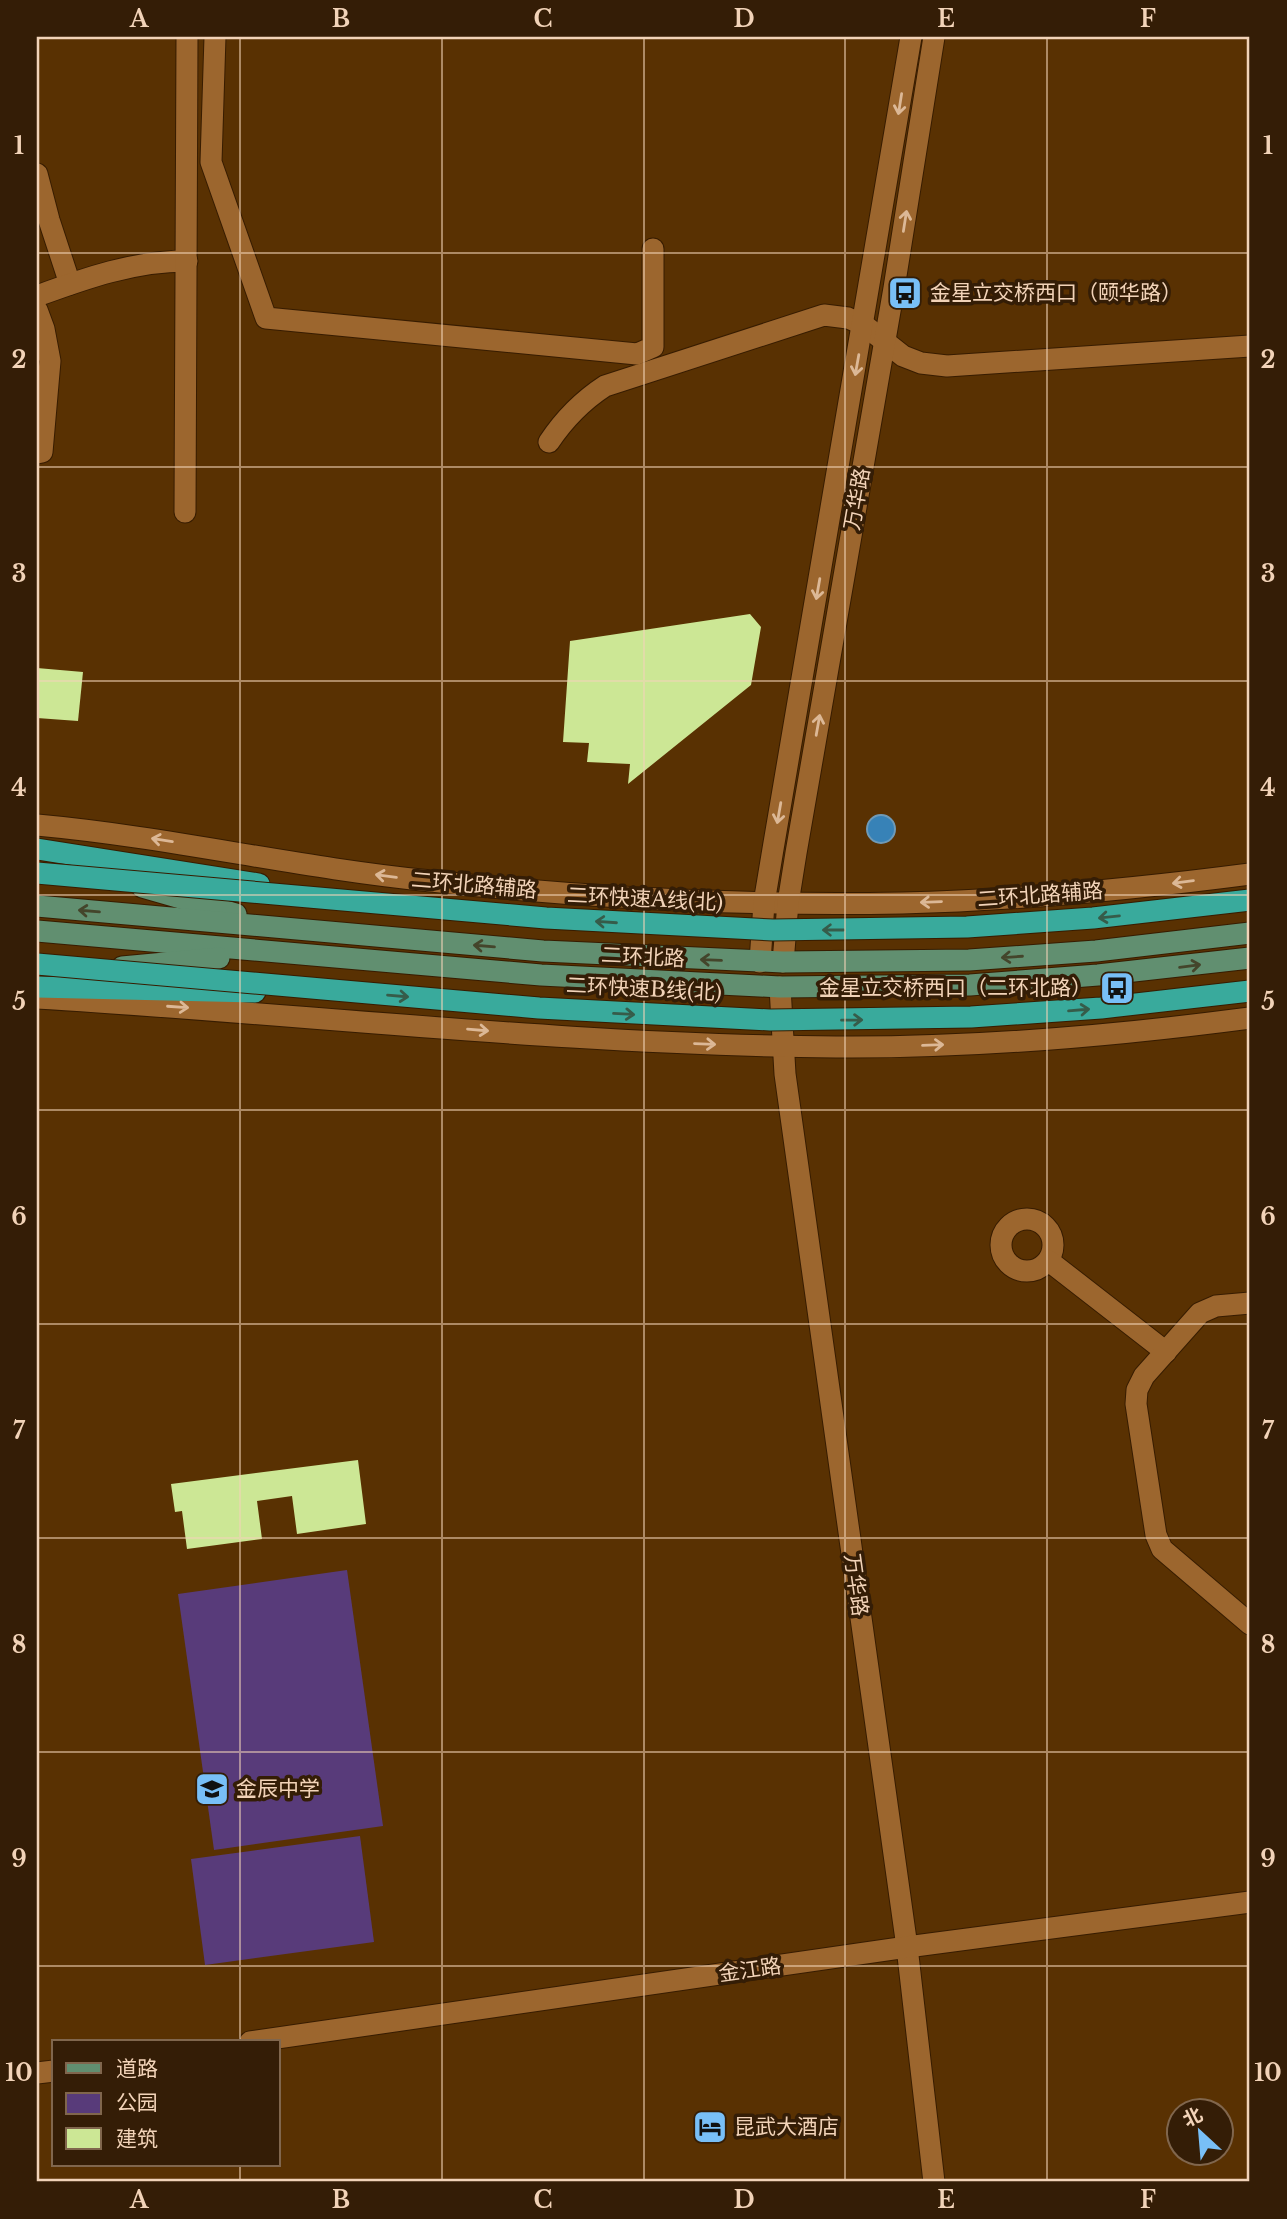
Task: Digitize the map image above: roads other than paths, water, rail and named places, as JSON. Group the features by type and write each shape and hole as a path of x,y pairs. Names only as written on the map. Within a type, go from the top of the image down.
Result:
{"highway":[{"path":"37,850 361,902"},
{"name":"二环快速A线(北)","path":"37,873 627,923 840,930 1030,923 1250,901"},
{"name":"二环快速B线(北)","path":"37,964 621,1014 839,1020 1036,1013 1250,991"},
{"path":"37,987 353,992"}],"main road":[{"path":"37,850 203,905 277,923 358,935"},
{"name":"二环北路","path":"37,906 543,951 760,962 905,962 1019,957 1250,933"},
{"name":"二环北路","path":"37,931 623,981 780,987 970,985 1098,975 1250,958"},
{"path":"37,978 156,963 232,957 356,959"}],"street":[{"path":"186,512 187,37"},
{"path":"215,37 211,162 266,318 637,354 653,347 653,249"},
{"name":"万华路","path":"760,962 764,903 911,37"},
{"name":"万华路","path":"783,962 788,903 885,342 934,37"},
{"path":"37,174 70,284"},
{"path":"37,296 109,270 163,261 187,261"},
{"path":"37,310 50,361 42,452 37,453"},
{"path":"549,442 562,422 584,400 606,386 824,315 848,318 864,325 903,356 947,366 1250,346"},
{"name":"二环北路辅路","path":"37,825 121,834 430,881 629,897 764,903 904,903 1028,897 1250,874"},
{"name":"万华路","path":"780,987 782,1046 907,1947 934,2182"},
{"path":"37,998 620,1040 782,1046 893,1046 1024,1041 1250,1018"},
{"path":"1049,1261 1166,1352"},
{"path":"1250,1303 1216,1306 1200,1313 1144,1376 1137,1390 1136,1404 1156,1535 1162,1549 1250,1624"},
{"name":"金江路","path":"264,2040 907,1947 1250,1902"}],"water":[{"path":"881,815 891,819 895,829 891,839 881,843 871,839 867,829 871,819"}],"place":[{"name":"金星立交桥西口（颐华路）","path":"905,293"},
{"name":"金星立交桥西口（二环北路）","path":"1117,988"},
{"name":"金辰中学","path":"212,1789"},
{"name":"昆武大酒店","path":"710,2127"}]}
